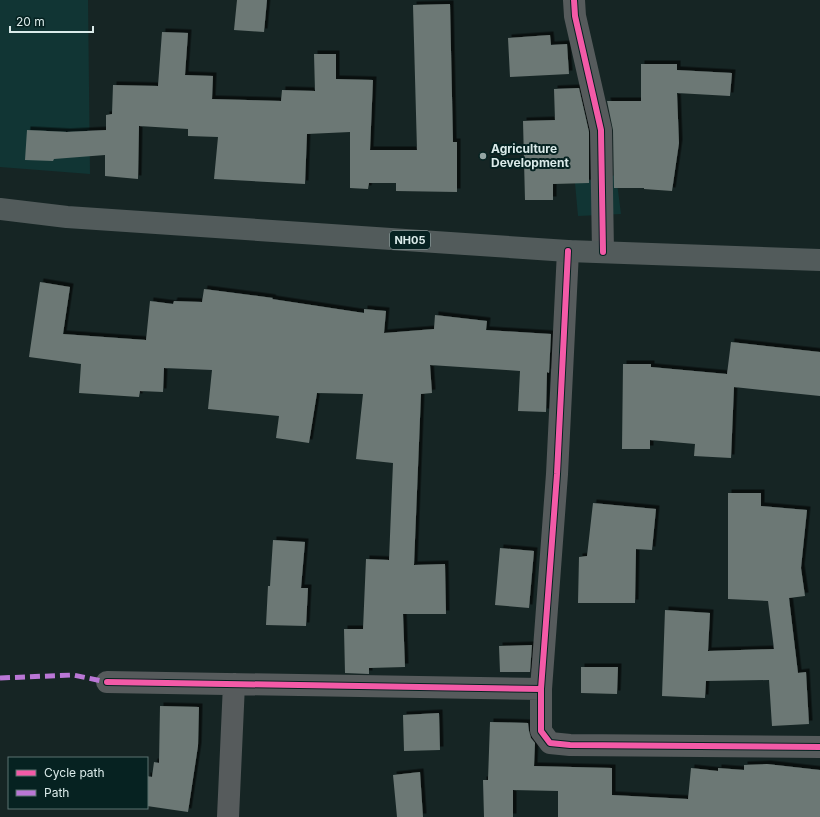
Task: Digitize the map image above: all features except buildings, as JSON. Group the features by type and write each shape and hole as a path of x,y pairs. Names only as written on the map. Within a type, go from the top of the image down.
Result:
{"main road":[{"name":"NH05","path":"0,209 67,217 568,251 820,260"}],"street":[{"path":"574,0 575,16 601,130 603,252"},
{"path":"568,251 557,474 541,689 542,731 550,743 570,745 820,747"},
{"path":"107,682 541,689"},
{"path":"228,817 234,684"}],"shaded area":[{"path":"0,0 88,0 90,174 0,167"},
{"path":"616,175 621,214 578,216 575,183"}],"marked path":[{"path":"0,678 73,675 107,682"}],"cycle path":[{"path":"574,0 575,16 601,130 603,252"},
{"path":"107,682 541,689 557,474 568,251"},
{"path":"541,689 541,731 550,743 570,745 820,747"}],"place":[{"name":"Agriculture Development","path":"483,156"}]}
